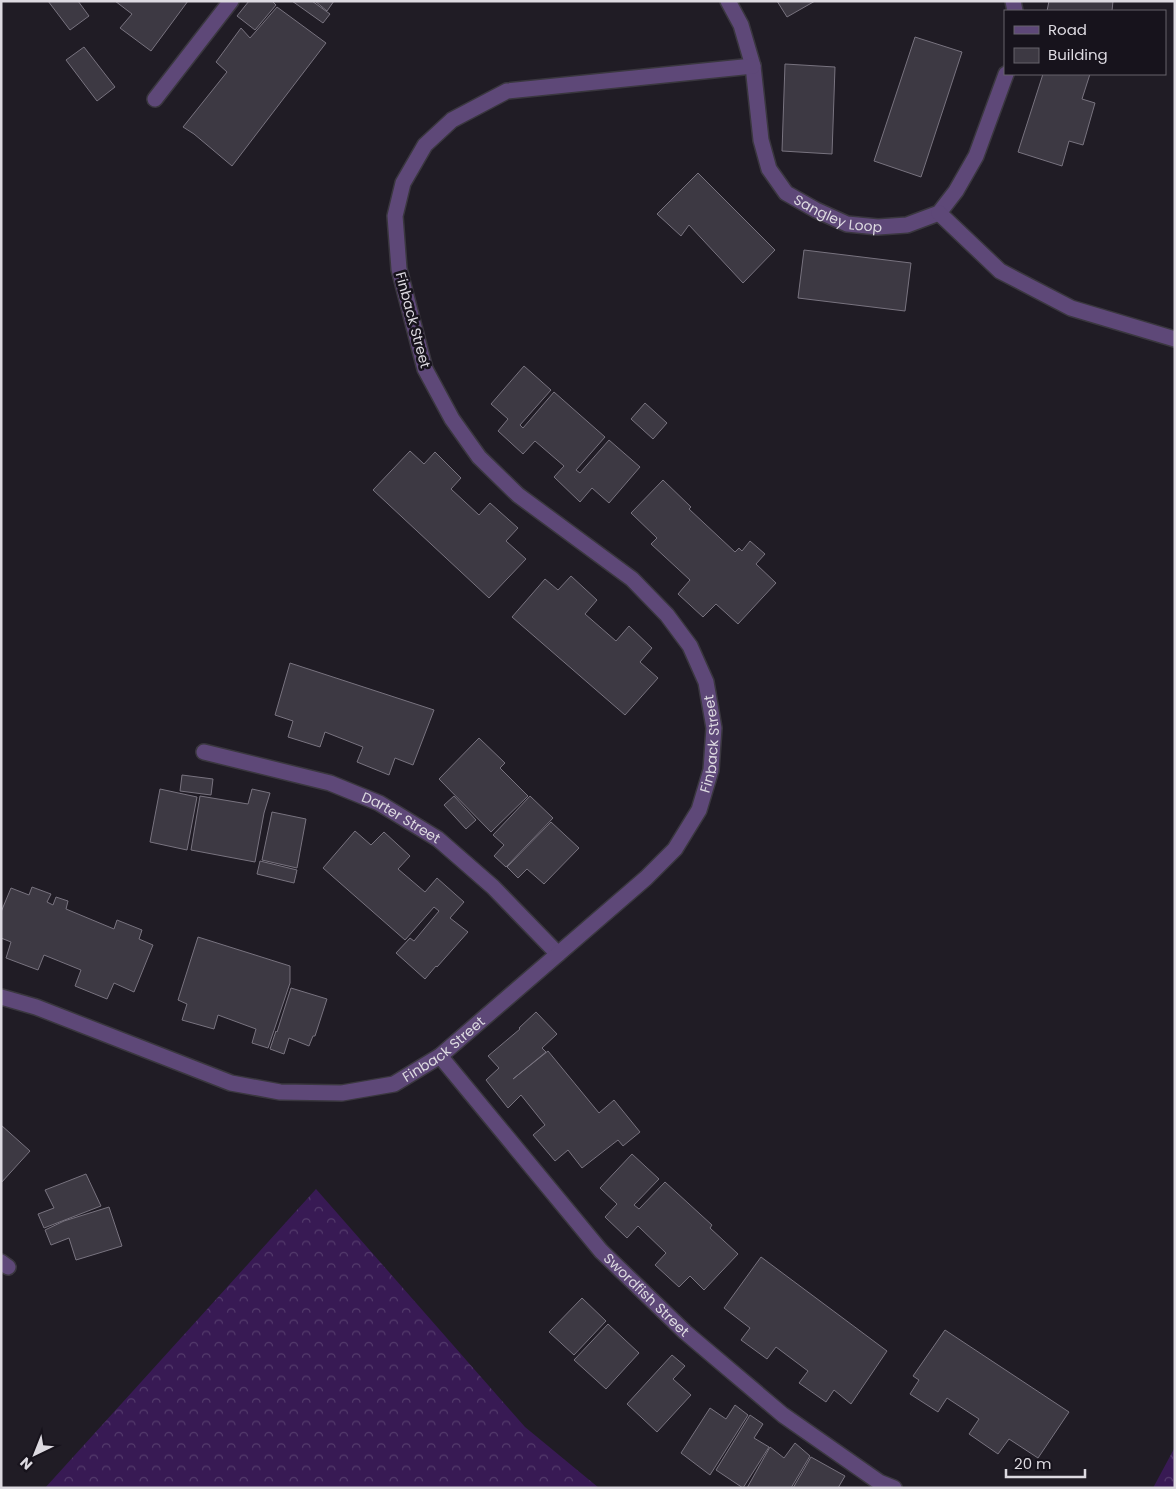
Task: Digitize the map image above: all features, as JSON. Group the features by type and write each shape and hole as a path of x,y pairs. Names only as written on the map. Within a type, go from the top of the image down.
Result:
{"street":[{"path":"155,99 231,1"},
{"name":"Sangley Loop","path":"728,1 741,25 753,66 761,140 769,169 786,193 816,210 847,224 878,227 907,225 939,213"},
{"name":"Finback Street","path":"1,998 36,1007 231,1083 280,1092 342,1093 394,1084 440,1056 652,872 674,849 699,810 711,770 714,728 706,682 690,646 667,615 632,579 518,495 479,457 452,419 425,369 399,269 394,216 403,183 425,145 452,120 507,92 753,66"},
{"path":"1006,75 976,156 956,191 939,213 1000,272 1071,308 1175,339"},
{"name":"Darter Street","path":"204,752 330,783 379,802 438,839 493,887 558,954"},
{"name":"Swordfish Street","path":"440,1056 601,1251 685,1332 783,1415 879,1482 894,1488"}],"green space":[{"path":"316,1189 525,1427 599,1488 45,1488"},
{"path":"1175,1447 1175,1488 1153,1488"}],"building":[{"path":"48,1 78,1 89,16 70,30"},
{"path":"115,1 188,1 151,51 120,28 132,14"},
{"path":"249,1 272,1 276,5 255,30 237,16"},
{"path":"292,1 312,1 330,14 323,23"},
{"path":"315,1 334,1 327,11"},
{"path":"777,1 815,1 787,17"},
{"path":"1049,1 1113,1 1112,10 1047,10"},
{"path":"277,7 326,43 232,166 183,127 227,72 216,62 241,28 250,38"},
{"path":"915,37 962,52 921,177 874,161"},
{"path":"84,47 115,87 97,101 66,60"},
{"path":"785,64 835,67 832,154 782,151"},
{"path":"1043,75 1090,75 1082,99 1095,103 1083,145 1069,141 1062,166 1018,152"},
{"path":"698,173 775,250 743,283 689,225 681,236 657,214"},
{"path":"804,250 911,263 905,311 798,298"},
{"path":"524,366 551,390 520,425 523,428 554,392 605,437 576,470 580,473 609,440 640,467 609,503 592,488 580,502 554,477 564,466 535,441 523,454 498,431 508,419 491,404"},
{"path":"645,403 667,423 653,439 631,419"},
{"path":"410,451 424,464 435,452 461,478 451,489 479,515 490,503 518,528 506,541 526,559 489,598 373,490"},
{"path":"663,480 691,507 689,509 735,552 739,548 742,551 750,541 765,554 756,564 776,583 738,624 716,604 703,617 678,594 690,580 651,544 657,538 631,513"},
{"path":"571,576 597,600 585,614 616,641 629,626 652,648 640,662 658,678 625,715 512,617 545,579 558,590"},
{"path":"290,663 434,710 413,765 395,758 389,775 357,762 363,747 325,732 320,747 288,737 293,721 275,715"},
{"path":"479,738 505,763 500,768 528,796 491,832 439,779"},
{"path":"182,775 213,779 211,795 180,791"},
{"path":"160,789 197,797 187,850 150,842"},
{"path":"252,789 270,793 264,813 255,862 191,850 200,796 248,804"},
{"path":"454,796 476,820 466,829 444,805"},
{"path":"530,796 553,818 506,867 494,856 504,845 493,835"},
{"path":"272,812 306,819 297,868 262,860"},
{"path":"551,822 579,848 544,884 527,869 518,878 507,867"},
{"path":"355,831 371,845 384,832 410,856 398,869 425,892 437,878 464,902 450,918 468,932 425,979 396,953 410,938 414,941 439,911 434,907 405,940 323,868"},
{"path":"260,861 297,870 294,883 257,874"},
{"path":"32,887 51,894 47,902 53,905 56,897 68,901 66,909 114,929 117,920 142,930 139,939 153,945 134,992 114,983 107,999 75,986 81,970 44,955 38,970 6,958 11,942 1,938 1,912 11,888 29,895"},
{"path":"198,937 290,966 290,983 268,1048 252,1043 256,1029 218,1015 214,1029 182,1020 187,1004 178,1000"},
{"path":"291,988 327,999 315,1036 313,1036 309,1046 289,1038 284,1054 270,1049"},
{"path":"536,1012 557,1034 542,1048 546,1052 513,1079 548,1051 599,1113 614,1100 640,1132 623,1146 618,1140 582,1168 568,1150 555,1161 533,1135 545,1125 521,1095 508,1108 486,1080 499,1068 488,1056 520,1029"},
{"path":"1,1125 30,1151 1,1183"},
{"path":"632,1154 659,1179 634,1205 639,1209 665,1182 712,1225 710,1228 738,1254 704,1290 690,1276 679,1287 655,1265 666,1253 638,1226 627,1238 605,1217 617,1204 600,1188"},
{"path":"86,1174 101,1206 44,1228 38,1214 54,1208 45,1190"},
{"path":"109,1207 122,1246 76,1260 69,1238 51,1245 45,1230 64,1221"},
{"path":"761,1257 887,1351 851,1404 834,1390 826,1402 799,1383 808,1371 776,1347 767,1359 741,1340 750,1328 724,1308"},
{"path":"582,1298 606,1321 574,1355 549,1332"},
{"path":"608,1324 639,1353 606,1389 574,1360"},
{"path":"945,1330 1069,1412 1038,1458 1009,1439 998,1454 969,1434 979,1419 947,1398 938,1412 910,1394 919,1380 913,1376"},
{"path":"672,1355 685,1366 673,1379 691,1395 657,1432 627,1404"},
{"path":"735,1405 748,1415 710,1475 681,1453 710,1408 726,1419"},
{"path":"750,1415 763,1424 754,1438 769,1447 743,1488 716,1470"},
{"path":"795,1443 810,1456 791,1488 747,1488 770,1447 784,1458"},
{"path":"811,1457 845,1476 838,1488 793,1488"}]}
